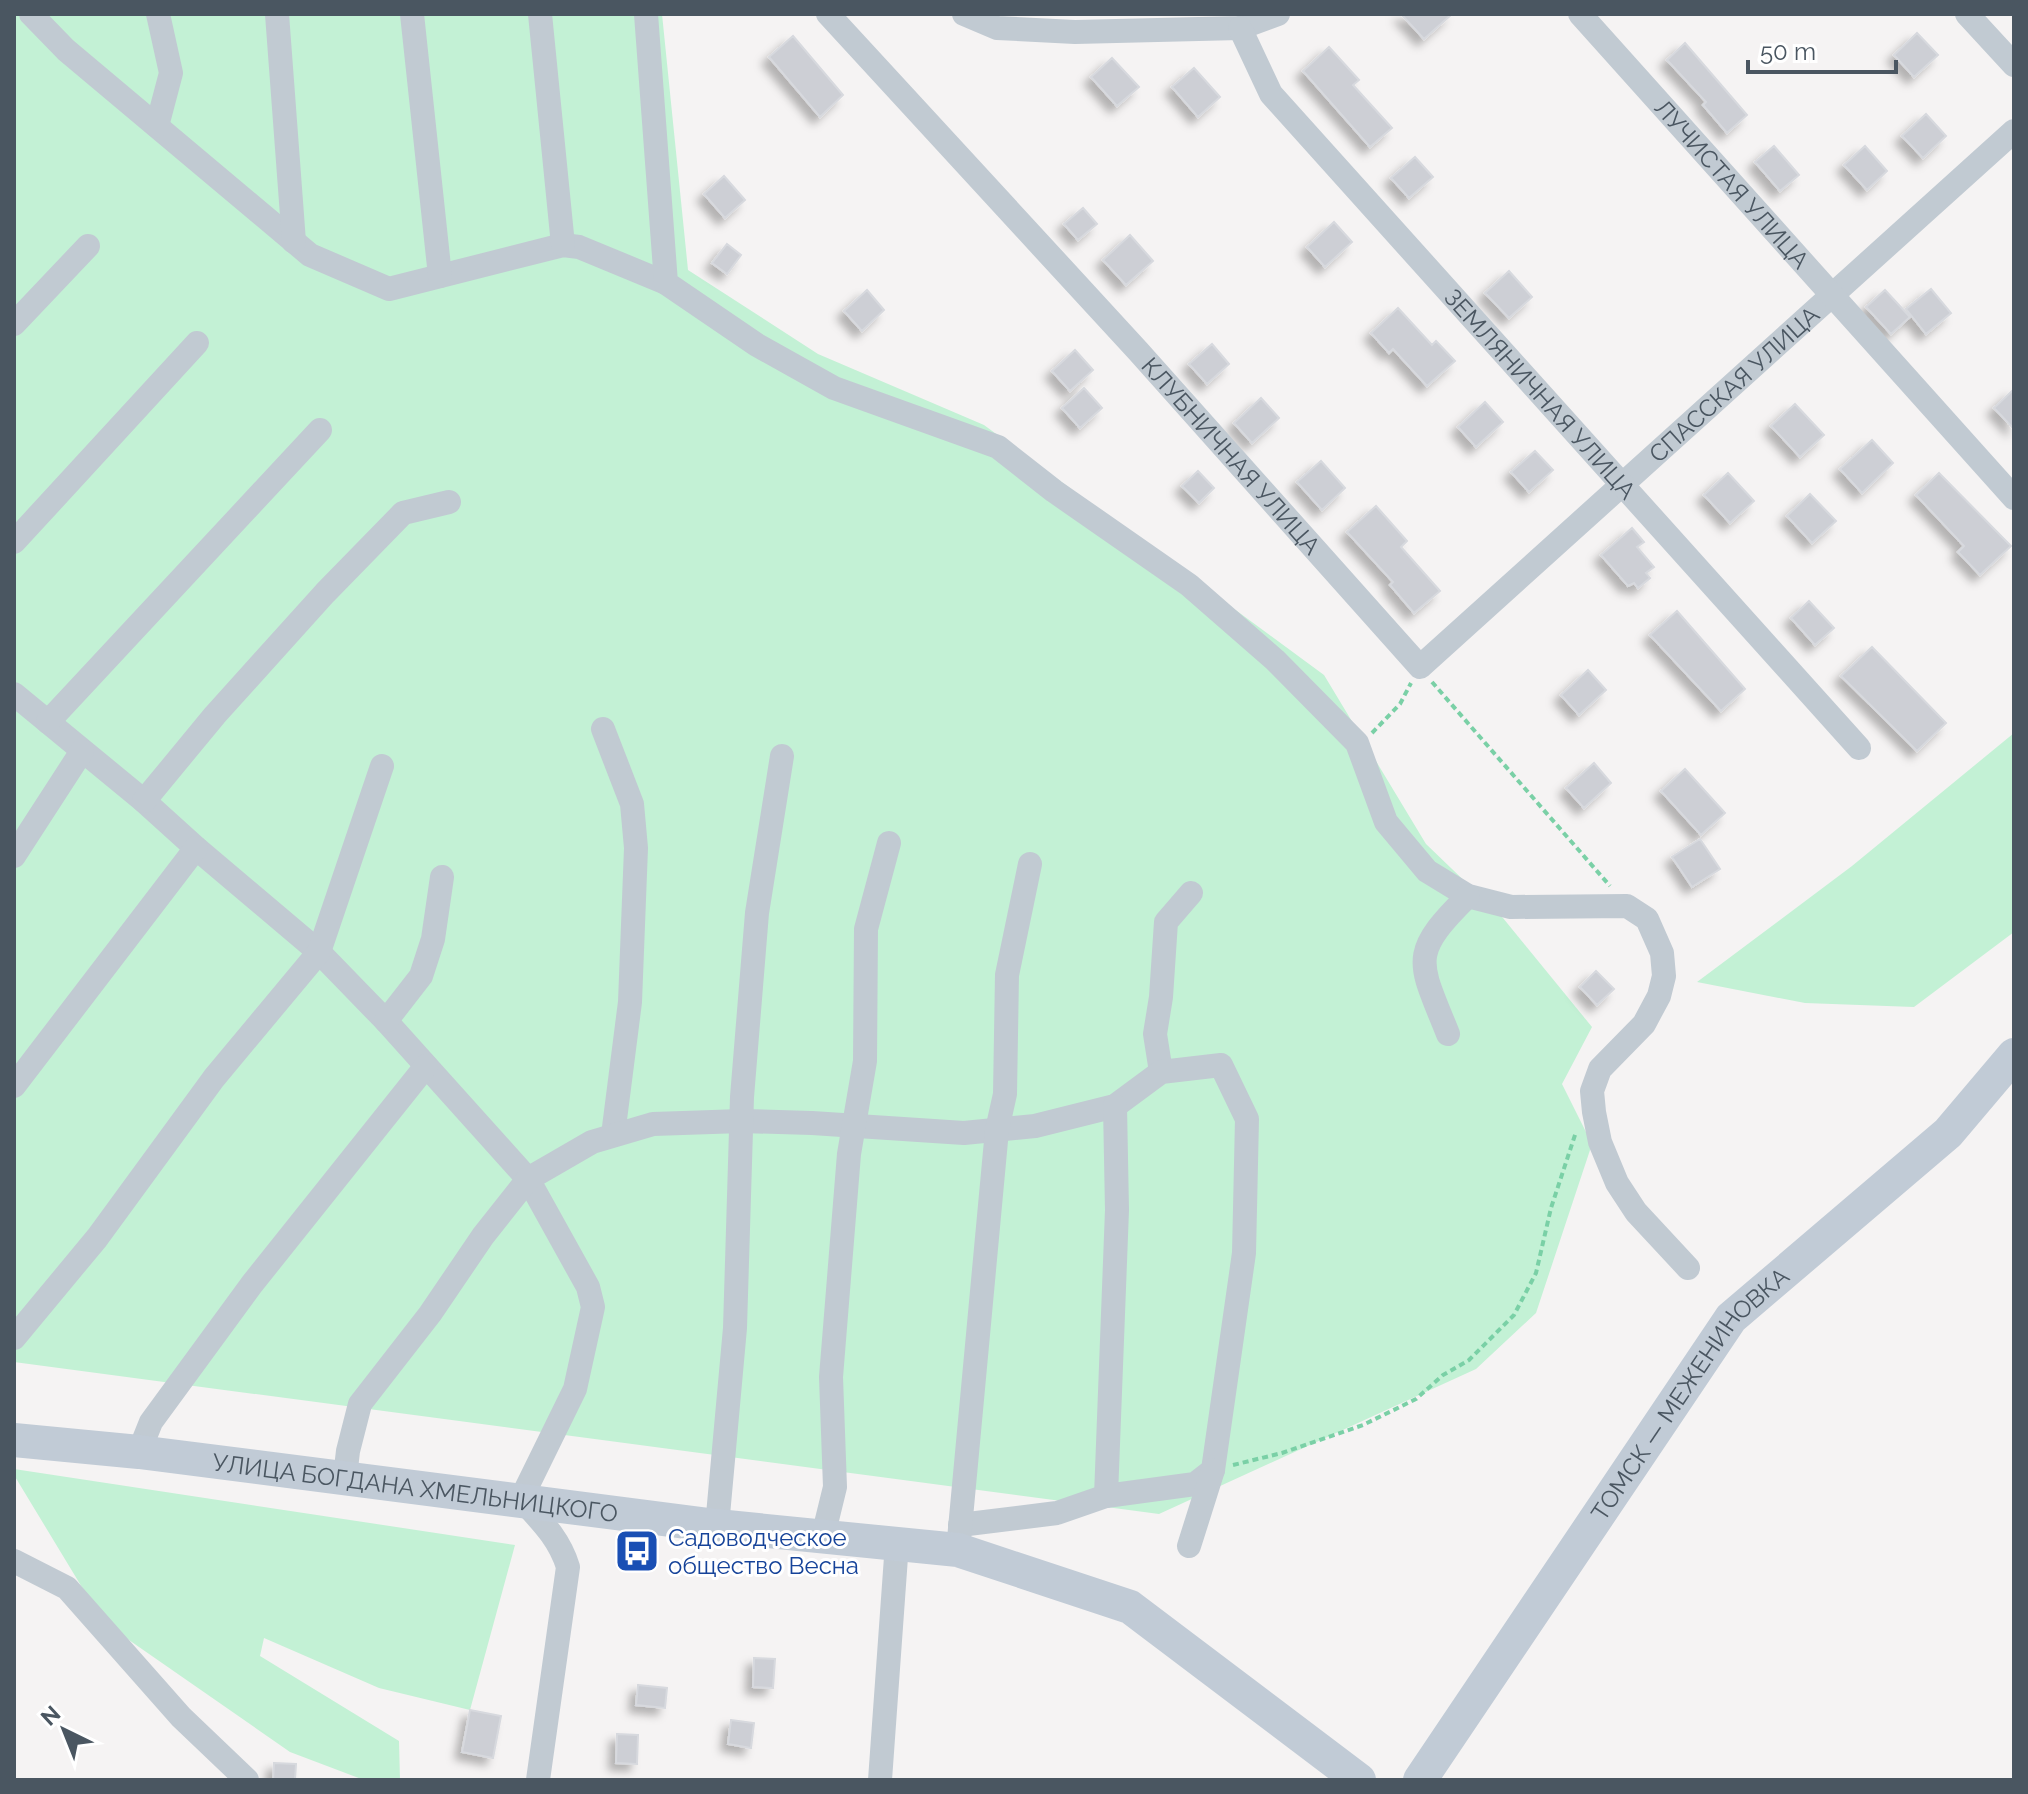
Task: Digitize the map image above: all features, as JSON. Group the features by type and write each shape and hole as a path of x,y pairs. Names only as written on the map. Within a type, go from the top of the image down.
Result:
{"street":[{"path":"31,14 66,50 310,255 389,289 563,245 579,247 666,283 757,345 834,388 998,447 1054,491 1189,585 1275,660 1357,743 1386,822 1427,871 1468,896 1511,907 1627,906 1647,919 1662,953 1664,976 1659,996 1644,1024 1600,1069 1592,1091 1594,1112 1600,1142 1617,1183 1636,1212 1688,1268"},
{"path":"157,126 171,73 158,14"},
{"path":"277,14 294,242"},
{"path":"412,14 440,276"},
{"path":"540,14 563,245"},
{"path":"646,14 666,283"},
{"name":"КЛУБНИЧНАЯ УЛИЦА","path":"828,14 1138,351 1420,667"},
{"path":"964,14 997,28 1079,23 1240,28 1278,14"},
{"name":"ЛУЧИСТАЯ УЛИЦА","path":"1580,14 2014,498"},
{"path":"1967,14 2014,65"},
{"name":"ЗЕМЛЯНИЧНАЯ УЛИЦА","path":"1240,28 1271,94 1859,748"},
{"name":"СПАССКАЯ УЛИЦА","path":"1420,667 2014,131"},
{"path":"14,324 88,246"},
{"path":"14,542 197,343"},
{"path":"48,722 320,430"},
{"path":"144,801 215,715 325,593 403,513 449,502"},
{"path":"14,694 319,952 386,1021 528,1179 588,1287 593,1307 575,1389 521,1499 551,1531 563,1550 568,1567 538,1780"},
{"path":"603,729 632,804 636,848 630,1002 613,1135"},
{"path":"14,856 82,751"},
{"path":"717,1526 735,1328 742,1121 757,913 782,756"},
{"path":"14,1338 97,1238 214,1078 319,952 382,766"},
{"path":"823,1536 835,1487 831,1377 852,1125 865,1061 866,929 889,843"},
{"path":"14,1086 196,848"},
{"path":"959,1537 997,1130 1005,1094 1007,975 1030,864"},
{"path":"386,1021 421,976 433,939 442,877"},
{"path":"1161,1072 1155,1034 1166,922 1191,893"},
{"path":"1448,1034 1428,983 1423,960 1431,936 1468,896"},
{"name":"ТОМСК — МЕЖЕНИНОВКА","path":"1420,1780 1731,1318 1948,1133 2014,1055"},
{"path":"345,1477 360,1404 430,1314 483,1236 528,1179 592,1142 653,1124 742,1121 964,1133 1035,1126 1115,1106 1161,1072 1221,1065 1247,1119 1244,1253 1213,1470 1189,1546"},
{"path":"139,1452 151,1422 252,1284 426,1066"},
{"path":"1106,1496 1117,1210 1115,1106"},
{"name":"УЛИЦА БОГДАНА ХМЕЛЬНИЦКОГО","path":"14,1440 345,1477 717,1526 897,1543 959,1537"},
{"path":"959,1537 1057,1513 1106,1496 1195,1484 1213,1470"},
{"path":"959,1537 1130,1607 1359,1780"},
{"path":"880,1780 897,1543"},
{"path":"14,1561 67,1588 181,1717 247,1780"}],"path":[{"path":"1357,743 1372,733 1400,704 1420,667 1627,906"},
{"path":"1213,1470 1282,1453 1363,1425 1416,1399 1443,1375 1469,1360 1514,1315 1536,1273 1551,1208 1576,1131 1594,1112"}],"green space":[{"path":"14,14 662,14 688,270 818,354 984,425 1324,675 1426,844 1503,918 1592,1027 1562,1084 1592,1144 1536,1313 1476,1369 1159,1514 14,1362"},
{"path":"2014,733 2014,932 1914,1007 1805,1003 1697,982 1852,866"},
{"path":"14,1469 515,1545 470,1710 379,1688 264,1638 260,1656 399,1741 400,1780 364,1780 290,1752 103,1622 14,1475"}],"building":[{"path":"1401,14 1452,14 1424,39"},
{"path":"1917,33 1938,55 1914,77 1894,55"},
{"path":"793,36 843,95 820,117 769,57"},
{"path":"1685,43 1747,115 1727,133 1703,105 1706,102 1667,60"},
{"path":"1329,47 1359,80 1353,85 1392,128 1370,147 1303,71"},
{"path":"1112,58 1139,87 1117,106 1091,77"},
{"path":"1194,68 1220,97 1198,117 1172,87"},
{"path":"1926,114 1946,136 1923,158 1902,136"},
{"path":"1774,146 1799,175 1780,191 1755,162"},
{"path":"1865,146 1887,171 1867,190 1844,165"},
{"path":"1415,157 1433,177 1409,198 1391,178"},
{"path":"724,176 745,200 725,218 704,194"},
{"path":"1083,208 1097,224 1078,240 1064,224"},
{"path":"1334,222 1352,242 1325,267 1307,247"},
{"path":"1130,235 1153,261 1126,285 1103,260"},
{"path":"727,244 741,255 727,274 712,263"},
{"path":"1509,271 1532,297 1509,318 1485,293"},
{"path":"1931,289 1951,313 1926,334 1906,309"},
{"path":"867,290 884,310 862,331 844,311"},
{"path":"1885,290 1910,317 1891,334 1866,307"},
{"path":"1398,308 1432,345 1436,341 1455,361 1427,386 1393,349 1389,353 1371,333"},
{"path":"1212,344 1229,364 1207,384 1189,364"},
{"path":"1075,350 1093,370 1070,391 1052,371"},
{"path":"1084,388 1102,408 1080,428 1062,408"},
{"path":"2014,389 2014,429 1994,408"},
{"path":"1261,398 1279,418 1252,443 1234,423"},
{"path":"1485,402 1503,422 1476,447 1458,427"},
{"path":"1795,404 1824,435 1800,457 1771,426"},
{"path":"1872,440 1893,463 1862,493 1840,469"},
{"path":"1535,451 1553,470 1529,492 1511,472"},
{"path":"1321,461 1345,488 1322,510 1297,482"},
{"path":"1198,471 1214,488 1199,503 1182,486"},
{"path":"1728,473 1754,501 1730,523 1704,495"},
{"path":"1939,473 2011,546 1980,575 1958,552 1964,546 1916,495"},
{"path":"1810,494 1836,521 1812,543 1787,516"},
{"path":"1376,506 1407,541 1401,547 1440,591 1414,613 1390,585 1393,582 1347,532"},
{"path":"1632,528 1644,542 1637,547 1654,567 1646,573 1650,578 1638,588 1634,583 1628,586 1601,555"},
{"path":"1809,601 1834,628 1815,645 1791,618"},
{"path":"1677,611 1745,689 1721,711 1650,635"},
{"path":"1872,647 1946,723 1917,751 1841,676"},
{"path":"1588,670 1606,690 1579,715 1561,695"},
{"path":"1594,763 1611,783 1584,808 1566,788"},
{"path":"1685,769 1725,813 1701,835 1661,791"},
{"path":"1700,839 1720,869 1692,887 1672,857"},
{"path":"1596,971 1614,989 1597,1005 1580,987"},
{"path":"754,1658 775,1659 773,1688 753,1687"},
{"path":"638,1685 667,1688 665,1708 636,1705"},
{"path":"470,1710 501,1716 493,1758 462,1752"},
{"path":"731,1720 754,1723 751,1748 728,1744"},
{"path":"617,1734 638,1735 637,1764 616,1763"},
{"path":"274,1763 296,1764 295,1780 273,1780"}],"place":[{"name":"Садоводческое общество Весна","path":"637,1551"}]}
